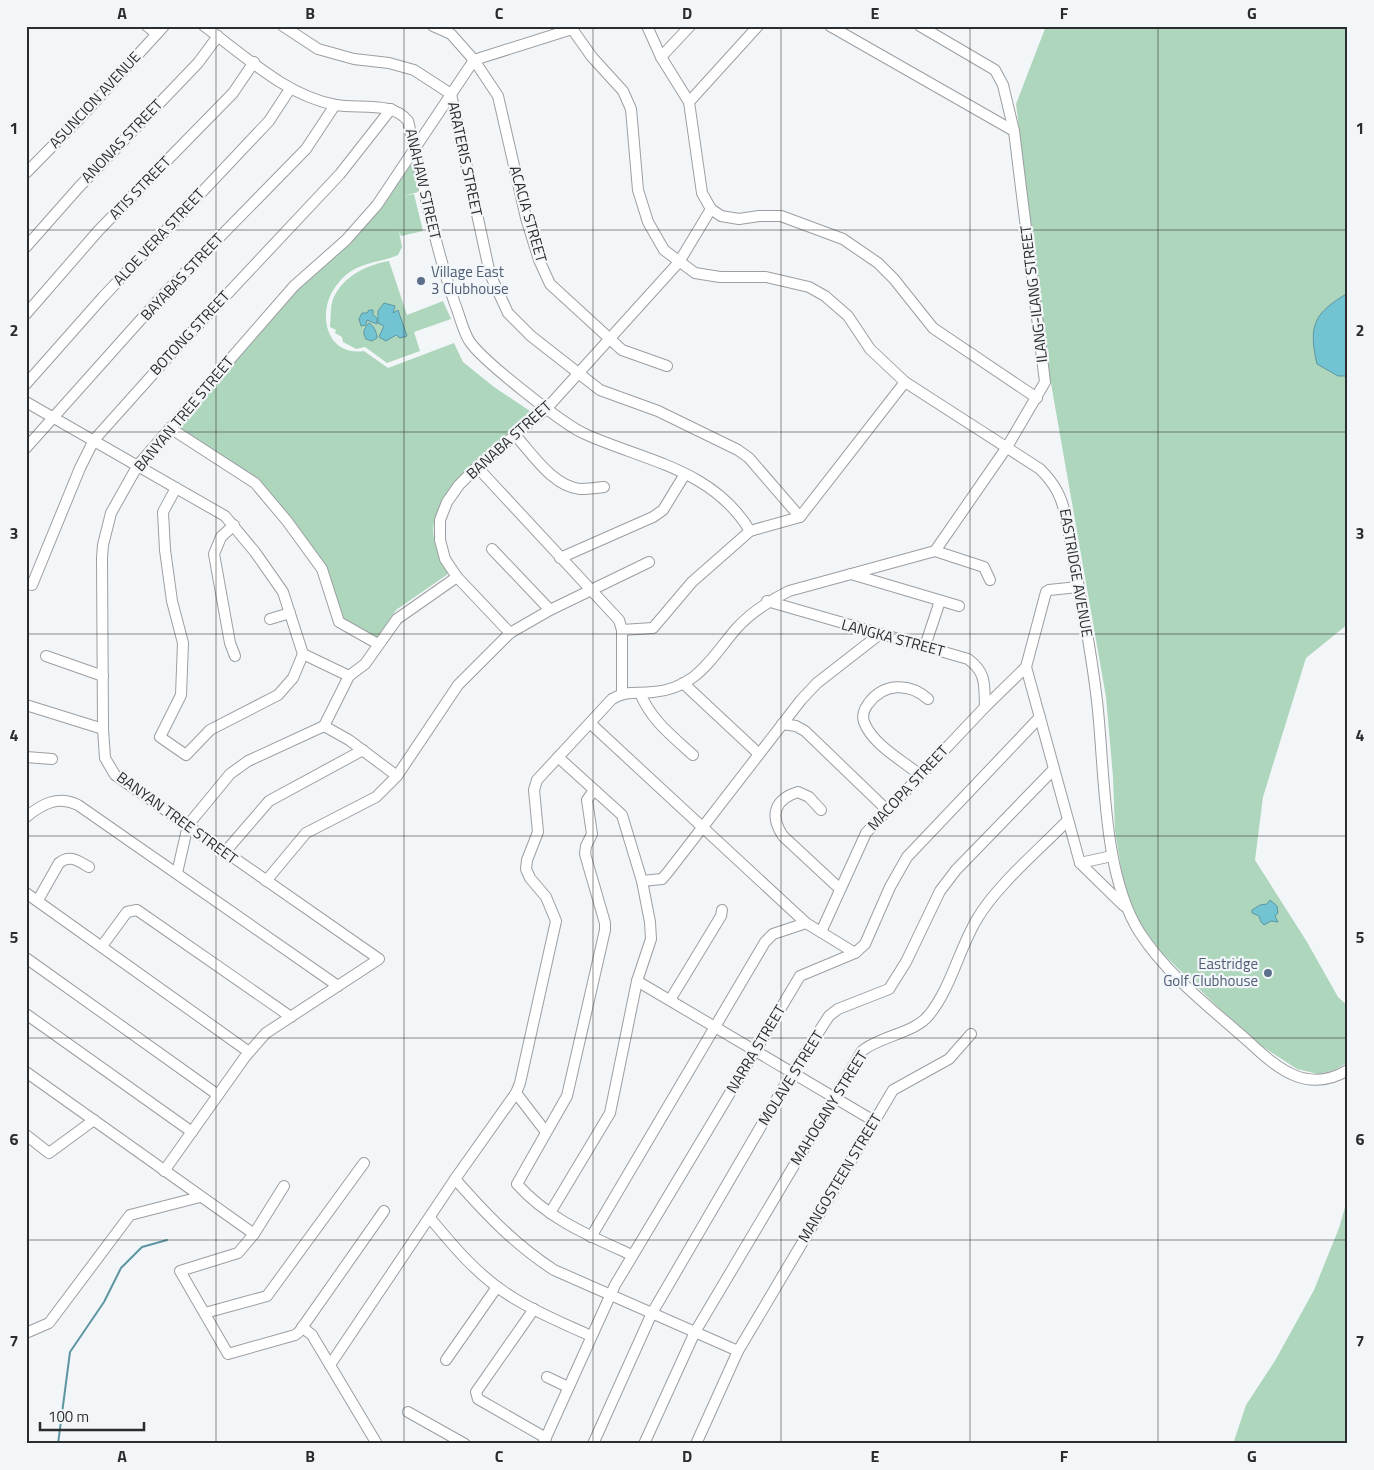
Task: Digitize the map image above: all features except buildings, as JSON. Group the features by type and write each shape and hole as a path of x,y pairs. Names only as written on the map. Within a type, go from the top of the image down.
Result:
{"street":[{"path":"147,26 160,30"},
{"path":"204,26 290,89 335,104 391,109"},
{"name":"ARATERIS STREET","path":"283,26 318,49 354,59 389,63 414,70 451,94 490,274 508,313 531,336 600,390 658,411 738,450 749,458 800,518"},
{"name":"ACACIA STREET","path":"433,26 451,34 474,60 498,96 526,218 539,260 550,284 607,339 622,350 667,366"},
{"path":"647,26 661,57 689,102 702,193 710,209 722,216 739,219 759,216 781,216 843,239 878,263 894,279 933,328 1037,398"},
{"path":"661,57 690,26"},
{"path":"689,102 758,26"},
{"path":"830,26 1014,131"},
{"name":"ILANG-ILANG STREET","path":"920,26 995,70 1003,85 1014,131 1045,382 1007,447 935,551"},
{"path":"474,60 572,27"},
{"name":"EASTRIDGE AVENUE","path":"572,27 592,57 623,91 632,118 638,190 655,237 664,250 695,273 720,277 766,276 809,287 825,296 848,316 870,350 905,382 1040,469 1054,483 1062,500 1078,586 1097,700 1112,856 1127,909 1140,932 1179,980 1281,1069 1303,1079 1321,1081 1335,1077 1348,1070"},
{"name":"ASUNCION AVENUE","path":"26,173 83,115 160,30"},
{"name":"ANONAS STREET","path":"26,247 79,187 198,63 218,36"},
{"name":"BANYAN TREE STREET","path":"338,986 379,958 115,775 106,758 103,729 103,545 111,513 138,465 294,286 346,240 377,205 474,60"},
{"name":"ATIS STREET","path":"26,314 99,230 233,93 254,62"},
{"name":"ALOE VERA STREET","path":"26,384 103,297 269,120 290,89"},
{"name":"BAYABAS STREET","path":"26,448 160,298 306,149 335,104"},
{"name":"ANAHAW STREET","path":"391,109 404,115 408,121 439,259 470,342 487,360 583,434 648,456 715,490 740,513 750,531"},
{"name":"BOTONG STREET","path":"32,585 80,468 94,440 171,354 340,174 391,109"},
{"name":"BANABA STREET","path":"510,633 457,576 446,559 440,540 440,520 447,502 459,485 477,467 547,408 607,339 679,262 710,209"},
{"path":"622,630 653,628 692,582 750,531 800,518 905,382"},
{"path":"26,402 225,516 234,525 283,592 303,654 293,678 278,695 210,730 186,755 160,737 181,695 183,643 172,601 162,512 176,488"},
{"path":"170,428 255,483 287,521 322,569 339,622 378,644"},
{"path":"514,434 553,476 565,485 579,489 604,487"},
{"path":"477,467 618,620 622,630 622,692"},
{"path":"560,558 653,517 663,510 685,474"},
{"path":"234,525 221,537 214,554 230,643 235,656"},
{"path":"492,549 550,610"},
{"path":"330,1365 455,1179 516,1093 556,921 546,897 530,878 526,869 527,860 538,832 534,790 537,780 612,699 622,692 640,693 674,688 683,683 706,666 737,628 767,601 789,591 935,551 984,567 990,580"},
{"path":"266,881 306,833 376,797 397,776 458,685 510,633 550,610 649,562"},
{"path":"850,574 959,606"},
{"path":"177,873 188,825 230,774 248,761 324,726 349,676 364,664 397,620 457,576"},
{"path":"1078,586 1046,592 1026,667 1080,863 1127,909"},
{"name":"LANGKA STREET","path":"767,601 957,655 977,666 983,674 985,707"},
{"path":"925,646 940,601"},
{"path":"270,619 290,612"},
{"path":"642,881 662,879 782,724 818,683 880,634"},
{"path":"303,654 349,676"},
{"path":"46,656 103,676"},
{"name":"MACOPA STREET","path":"822,932 861,840 886,810 1026,667"},
{"path":"683,683 759,754"},
{"path":"920,775 874,738 864,721 864,709 872,697 885,688 900,686 921,692 928,699"},
{"path":"640,693 650,713 659,724 693,755"},
{"path":"26,705 103,729"},
{"path":"590,722 806,923 855,953 865,944 890,887 907,857 1040,717"},
{"path":"782,724 796,726 805,731 886,810"},
{"path":"324,726 363,750 397,776"},
{"path":"225,852 269,801 363,750"},
{"path":"26,757 52,759"},
{"path":"550,1213 610,1113 637,981 651,940 650,922 642,881 622,815 558,757"},
{"name":"MOLAVE STREET","path":"593,1444 652,1313 792,1073 829,1016 838,1009 889,989 897,979 940,891 956,870 1054,769"},
{"path":"594,790 587,800 592,834 586,846 586,854 605,923 605,930 567,1096 517,1184 565,1224 632,1255"},
{"path":"821,810 810,797 798,792 786,796 779,804 774,816 776,826 783,836 840,888"},
{"path":"26,817 56,800 70,801 177,873 245,923 338,986 266,1033 249,1052 164,1171"},
{"name":"MAHOGANY STREET","path":"644,1444 695,1332 862,1051 869,1045 907,1030 928,1017 972,928 985,907 1067,821"},
{"path":"1080,863 1112,856"},
{"path":"38,900 64,859 74,858 89,867"},
{"path":"26,893 249,1052"},
{"path":"102,946 127,912 137,910 291,1017"},
{"path":"670,1000 721,916 722,910"},
{"path":"591,1236 765,942 773,934 806,923"},
{"name":"NARRA STREET","path":"545,1441 591,1336 632,1255 800,976 855,953"},
{"path":"26,958 218,1095"},
{"path":"637,981 717,1026 874,1121"},
{"path":"26,1014 192,1132"},
{"name":"MANGOSTEEN STREET","path":"696,1444 738,1351 893,1090 949,1058 971,1034"},
{"path":"26,1072 254,1234"},
{"path":"516,1093 546,1132"},
{"path":"26,1136 49,1153 94,1120"},
{"path":"205,1313 267,1296 364,1163"},
{"path":"455,1179 492,1221 532,1256 554,1270 738,1351"},
{"path":"284,1186 254,1234 238,1253 180,1271 228,1354 294,1335 302,1328 384,1210"},
{"path":"26,1333 49,1323 90,1272 130,1215 200,1197"},
{"path":"430,1218 465,1259 497,1287 534,1309 591,1336"},
{"path":"446,1360 497,1287"},
{"path":"534,1309 476,1392 478,1399 545,1441"},
{"path":"302,1328 312,1335 377,1444"},
{"path":"548,1377 568,1387"},
{"path":"408,1412 465,1444"}],"green space":[{"path":"1046,26 1348,26 1348,624 1306,658 1263,797 1255,860 1307,942 1338,997 1348,1006 1348,1062 1335,1070 1318,1074 1297,1069 1251,1039 1163,954 1142,927 1131,904 1122,874 1115,831 1113,777 1106,697 1049,372 1016,104"},
{"path":"412,159 418,192 404,196 414,194 423,231 401,236 399,231 402,247 398,255 357,268 343,278 330,297 326,320 328,331 333,340 341,347 351,351 364,351 388,368 454,343 463,362 494,387 533,413 490,448 461,476 449,491 440,507 433,529 437,549 448,574 396,610 378,637 374,638 341,621 327,571 258,479 174,427"},
{"path":"389,261 407,315 443,301 451,319 414,332 420,351 387,363 365,347 356,349 343,342 342,337 335,333 336,330 330,327 332,302 343,284 356,273 372,265"},
{"path":"1348,1197 1348,1444 1233,1444 1246,1405 1276,1359 1314,1290 1339,1228"}],"water":[{"path":"1348,293 1348,376 1338,376 1317,364 1314,351 1314,330 1316,321 1321,314"},
{"path":"384,303 395,306 393,313 398,310 407,336 400,338 396,335 386,341 379,337 384,326 378,323 378,311"},
{"path":"369,310 373,310 373,315 377,318 377,324 367,320 366,325 361,326 359,319 362,313 367,313"},
{"path":"369,323 372,325 377,336 372,341 366,339 364,334"},
{"path":"1270,900 1277,906 1278,913 1275,916 1278,922 1271,921 1264,925 1259,916 1252,913 1252,910 1260,905 1267,904"}],"waterway":[{"path":"58,1444 70,1352 104,1302 121,1268 142,1247 167,1240"}],"place":[{"name":"Village East 3 Clubhouse","path":"421,281"},
{"name":"Eastridge Golf Clubhouse","path":"1268,973"}]}
